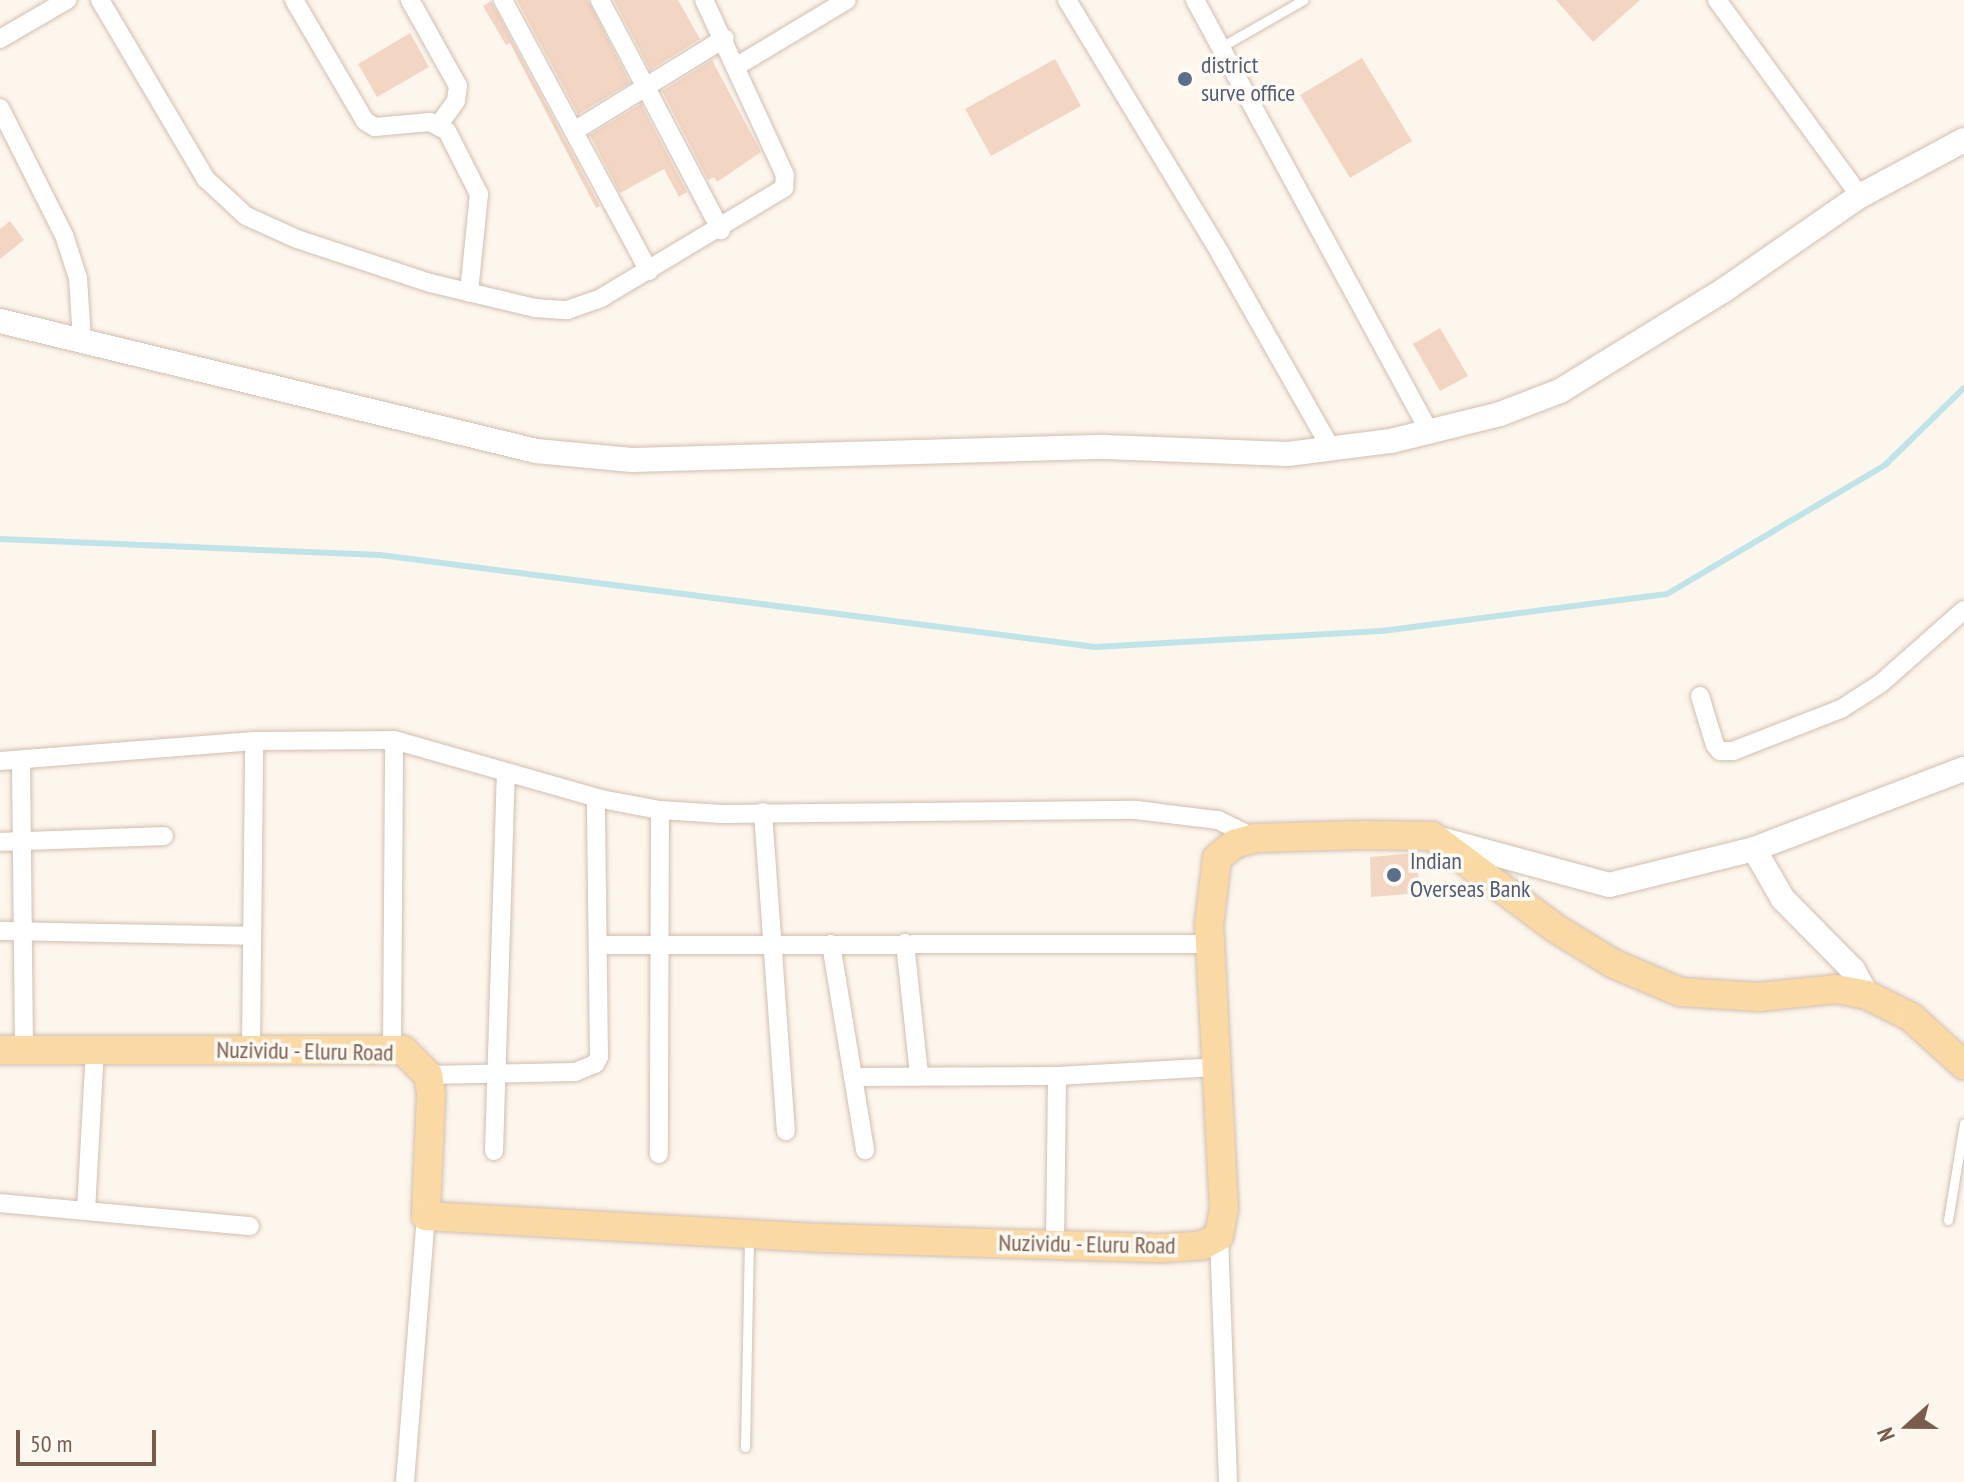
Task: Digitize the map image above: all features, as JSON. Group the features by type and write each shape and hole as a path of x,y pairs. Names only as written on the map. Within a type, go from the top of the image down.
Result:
{"main road":[{"path":"1219,1236 1224,1209 1210,944 1210,882 1217,858 1234,844 1255,838 1432,836 1555,928 1614,964 1680,992 1759,997 1836,989 1867,995 1911,1017 1964,1065"},
{"name":"Nuzividu - Eluru Road","path":"12,1050 392,1049 416,1058 428,1075 426,1216 749,1235 1164,1248 1203,1245 1219,1236"}],"street":[{"path":"0,39 67,0"},
{"path":"100,0 206,179 246,216 297,239 469,292 567,310 649,271 780,195 785,182 725,38 704,0"},
{"path":"294,0 365,121 375,127 440,123"},
{"path":"410,0 458,86 456,101 440,123"},
{"path":"503,0 649,271"},
{"path":"600,0 721,230"},
{"path":"737,66 847,0"},
{"path":"1067,0 1331,448"},
{"path":"1195,0 1428,430"},
{"path":"1717,0 1860,196"},
{"path":"574,131 725,38"},
{"path":"0,108 64,235 78,278 82,340"},
{"path":"440,123 479,194 469,292"},
{"path":"0,321 536,451 632,460 1105,447 1288,454 1500,414 1560,391 1724,290 1860,196 1964,140"},
{"path":"1700,696 1715,745 1733,751 1841,709 1880,684 1964,610"},
{"path":"392,1049 394,740"},
{"path":"0,761 254,741 394,740 601,799 660,810 1136,810 1218,820 1255,838"},
{"path":"251,1049 254,741"},
{"path":"12,1050 23,931 21,761"},
{"path":"1432,836 1609,885 1754,849 1964,769"},
{"path":"494,1151 500,1074 506,772"},
{"path":"428,1075 575,1072 595,1064 599,945 596,805 601,799"},
{"path":"659,1154 660,810"},
{"path":"763,812 786,1131"},
{"path":"0,842 164,836"},
{"path":"1754,849 1783,899 1853,970 1867,995"},
{"path":"0,931 252,936"},
{"path":"905,943 919,1075"},
{"path":"831,944 865,1150"},
{"path":"599,945 1210,944"},
{"path":"86,1210 95,1049"},
{"path":"853,1077 1057,1076 1216,1067"},
{"path":"1055,1244 1057,1076"},
{"path":"0,1203 250,1226"},
{"path":"405,1482 426,1216"},
{"path":"1219,1236 1228,1482"}],"lane":[{"path":"1221,47 1303,0"},
{"path":"1948,1220 1964,1123"},
{"path":"745,1447 749,1235"}],"building":[{"path":"517,0 588,0 630,83 578,114"},
{"path":"614,0 678,0 700,39 650,70"},
{"path":"1556,0 1640,0 1593,42"},
{"path":"491,1 600,206 596,208 510,43 506,45 483,6"},
{"path":"410,33 429,67 377,97 358,64"},
{"path":"1362,58 1412,141 1350,178 1300,95"},
{"path":"1055,59 1081,106 991,156 965,109"},
{"path":"712,60 761,152 717,182 714,177 708,180 662,91"},
{"path":"641,104 687,192 679,197 664,169 620,193 590,135"},
{"path":"10,221 24,240 0,259 0,229"},
{"path":"1440,328 1468,376 1440,391 1413,344"},
{"name":"Indian Overseas Bank","path":"1416,853 1420,893 1371,897 1370,857"}],"waterway":[{"path":"0,539 380,555 1095,647 1382,631 1667,594 1885,465 1964,388"}],"place":[{"name":"district surve office","path":"1185,79"},
{"name":"Indian Overseas Bank","path":"1394,875"}]}
